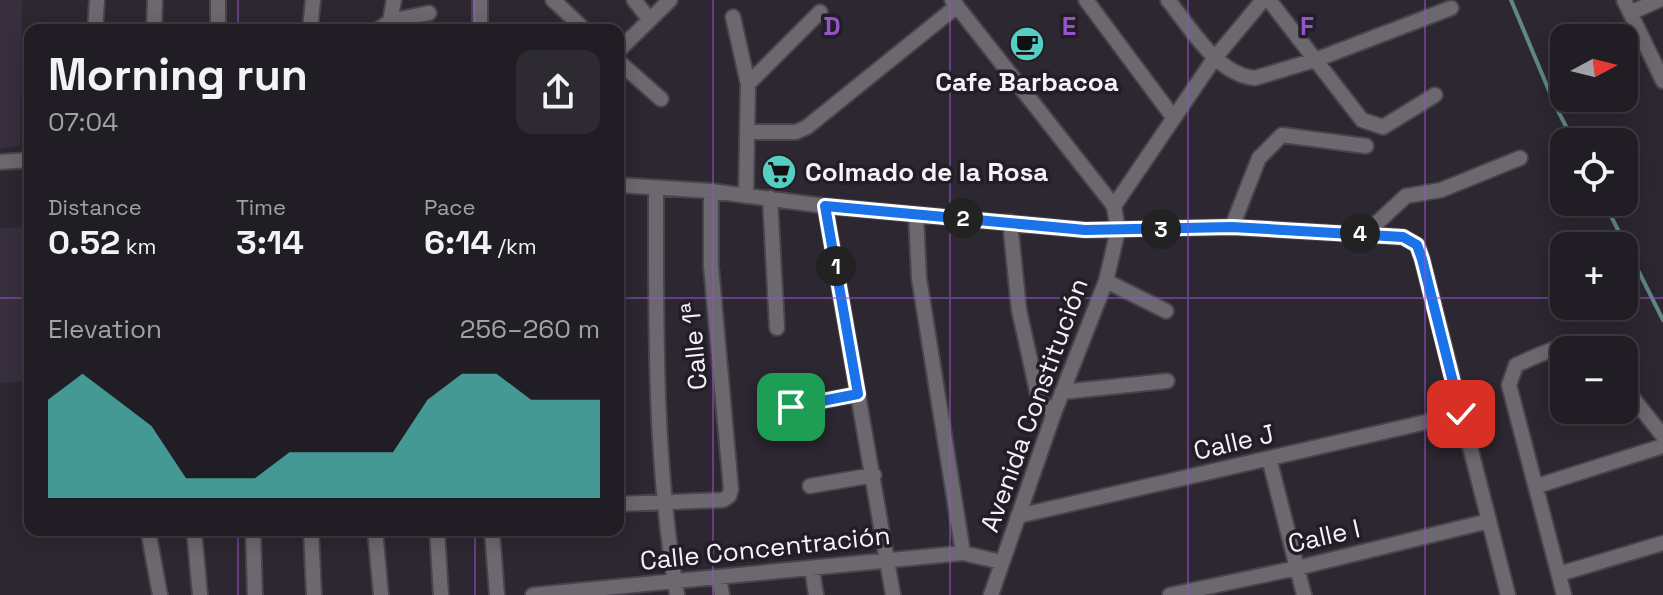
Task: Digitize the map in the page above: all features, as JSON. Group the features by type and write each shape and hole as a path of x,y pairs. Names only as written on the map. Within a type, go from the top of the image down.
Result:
{"street":[{"path":"95,24 97,0"},
{"path":"154,24 155,0"},
{"path":"218,0 218,24"},
{"path":"311,24 313,0"},
{"path":"385,24 394,0"},
{"path":"480,0 480,24"},
{"path":"553,0 579,24"},
{"path":"634,0 650,20"},
{"path":"624,45 670,0"},
{"path":"1086,0 1173,117"},
{"path":"1168,0 1214,59 1255,78 1315,60 1451,8"},
{"path":"1114,206 1214,59 1266,0 1362,120 1383,127 1435,95"},
{"path":"1659,0 1627,7 1663,81"},
{"path":"748,132 796,132 807,127 955,3 1114,206 1118,230"},
{"path":"748,84 820,12"},
{"path":"391,24 429,13"},
{"path":"733,17 748,84 746,196"},
{"path":"624,66 661,99"},
{"path":"1232,227 1259,158 1282,135 1366,146"},
{"path":"1365,234 1406,196 1441,190 1520,158"},
{"path":"0,162 24,160"},
{"path":"624,185 711,191 825,206 1085,230 1232,227 1403,237 1417,245 1508,595"},
{"path":"656,188 656,381 664,501 676,588"},
{"name":"Calle 1ª","path":"664,501 723,500 729,496 731,489 711,266 711,191"},
{"path":"770,198 777,328"},
{"path":"825,206 893,595"},
{"path":"916,215 919,278 963,553"},
{"path":"1010,222 1019,310 1039,400 1054,413"},
{"name":"Avenida Constitución","path":"991,595 1054,413 1106,281 1118,230"},
{"path":"1106,281 1166,311"},
{"path":"1550,351 1516,365 1509,385 1564,595"},
{"path":"1062,392 1167,381"},
{"path":"791,407 858,394"},
{"path":"1638,405 1663,436"},
{"name":"Calle J","path":"1018,516 1461,414"},
{"path":"1537,486 1663,446"},
{"path":"1269,458 1304,595"},
{"path":"810,486 874,475"},
{"path":"624,504 664,501"},
{"name":"Calle I","path":"1170,595 1489,521"},
{"path":"149,536 160,595"},
{"path":"195,536 200,595"},
{"path":"253,536 255,595"},
{"path":"311,536 314,595"},
{"path":"376,536 381,595"},
{"path":"437,536 441,595"},
{"path":"492,536 497,595"},
{"path":"1559,574 1663,543"},
{"name":"Calle Concentración","path":"533,595 676,588 719,577 963,553 1001,562"},
{"path":"812,568 816,595"},
{"path":"719,577 722,595"}],"shaded area":[{"path":"0,0 22,0 20,146 0,148"},
{"path":"24,227 24,381 0,383 0,228"}],"waterway":[{"path":"1511,0 1567,128"},
{"path":"1611,216 1663,320"}],"place":[{"name":"Cafe Barbacoa","path":"1027,44"},
{"name":"Colmado de la Rosa","path":"779,172"}],"route":[{"path":"791,407 858,394 825,206 1085,230 1232,227 1403,237 1417,245 1422,259 1461,414"}]}
